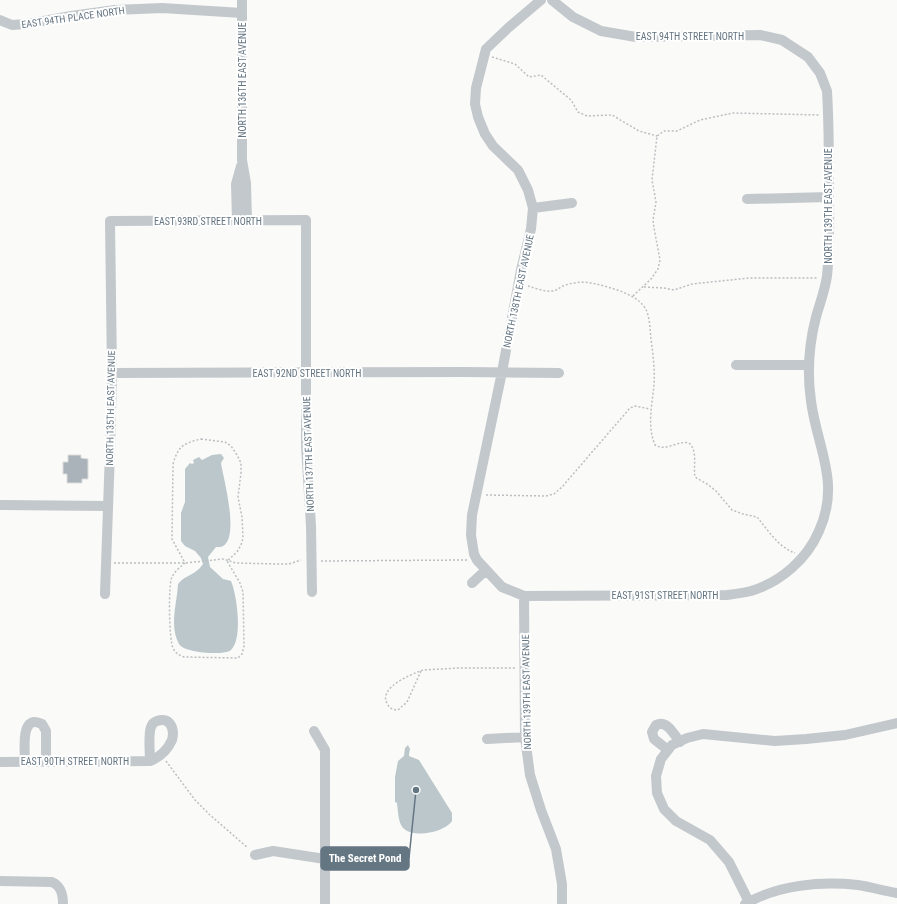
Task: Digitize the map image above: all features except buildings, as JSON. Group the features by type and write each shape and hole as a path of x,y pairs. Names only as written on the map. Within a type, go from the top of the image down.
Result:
{"street":[{"name":"NORTH 136TH EAST AVENUE","path":"242,0 242,160 236,184 242,221"},
{"name":"NORTH 138TH EAST AVENUE","path":"524,596 502,587 477,560 474,554 471,536 472,515 502,372 518,284 531,229 533,208 528,190 518,170 493,146 485,134 478,117 475,104 476,88 486,49 541,0"},
{"name":"EAST 94TH STREET NORTH","path":"552,0 573,17 601,31 636,37 760,35 782,40 808,57"},
{"name":"EAST 94TH PLACE NORTH","path":"0,20 12,25 28,24 115,10 162,8 242,13"},
{"name":"NORTH 139TH EAST AVENUE","path":"801,560 814,543 822,523 828,501 827,470 817,434 811,402 808,365 816,318 826,278 830,239 827,91 820,73 808,57"},
{"path":"747,199 829,198"},
{"path":"533,208 572,202"},
{"name":"EAST 93RD STREET NORTH","path":"110,221 306,220"},
{"name":"NORTH 137TH EAST AVENUE","path":"306,220 306,452 311,526 312,592"},
{"name":"NORTH 135TH EAST AVENUE","path":"104,594 112,373 110,221"},
{"path":"736,365 808,365"},
{"name":"EAST 92ND STREET NORTH","path":"112,373 559,373"},
{"path":"0,505 107,506"},
{"name":"EAST 91ST STREET NORTH","path":"524,596 727,595 752,590 768,583 801,560"},
{"path":"472,583 486,570"},
{"name":"NORTH 139TH EAST AVENUE","path":"524,596 525,738 530,775 541,810 556,849 562,884 562,904"},
{"name":"EAST 90TH STREET NORTH","path":"0,762 150,761 161,755 171,741 173,733 172,726 164,720 159,720 153,723 150,728 150,761"},
{"path":"25,761 26,729 30,724 36,722 42,724 46,730 46,761"},
{"path":"897,723 845,735 806,739 774,740 703,734 687,738 673,746 661,759 656,776 657,793 664,809 676,821 710,840 729,862 747,903 778,891 800,886 830,883 860,885 897,894"},
{"path":"314,731 325,750 325,904"},
{"path":"486,739 525,738"},
{"path":"255,855 273,851 325,860"},
{"path":"0,881 46,881 58,885 61,890 63,904"}],"path":[{"path":"484,55 514,64 530,77 542,76 571,100 578,112 587,116 612,115 639,131 657,136"},
{"path":"633,296 644,287 658,269 660,260 653,220 656,202 652,180 657,136 664,131 677,131 700,120 733,113 828,115"},
{"path":"644,287 674,290 692,284 749,278 826,278"},
{"path":"518,284 553,291 562,286 573,283 595,283 633,296 643,304 649,318 654,369 654,385 650,409 655,445 665,447 680,443 689,443 693,447 695,476 716,491 732,510 757,517 781,546 801,560"},
{"path":"476,495 546,496 554,494 629,410 635,406 650,409"},
{"path":"185,564 172,539 173,464 176,453 181,446 201,439 226,442 231,446 241,463 238,497 242,517 242,545 227,561"},
{"path":"105,563 185,564 223,559 236,563 278,564 289,564 312,559 319,561 477,560"},
{"path":"185,564 171,577 170,636 172,647 177,654 184,658 231,659 238,658 242,654 244,646 243,592 240,583 227,561"},
{"path":"420,671 408,702 398,710 390,707 385,701 385,697 390,686 420,671 426,669 525,668"},
{"path":"161,755 195,800 255,855"}],"shaded area":[{"path":"221,454 224,458 221,463 230,512 229,538 224,545 216,547 208,557 210,567 223,579 231,581 237,606 238,627 235,644 231,650 221,653 204,653 188,650 182,647 179,644 174,630 174,615 178,584 184,578 197,571 203,564 201,558 195,551 185,546 181,541 181,513 185,502 185,469 190,463 194,463 193,460 199,457 202,460 212,455"},
{"path":"408,745 410,749 409,756 419,760 452,813 452,821 448,825 429,833 421,834 408,831 403,828 398,816 397,803 395,802 395,777 398,761 404,756 405,748"}],"place":[{"name":"The Secret Pond","path":"416,790"}]}
